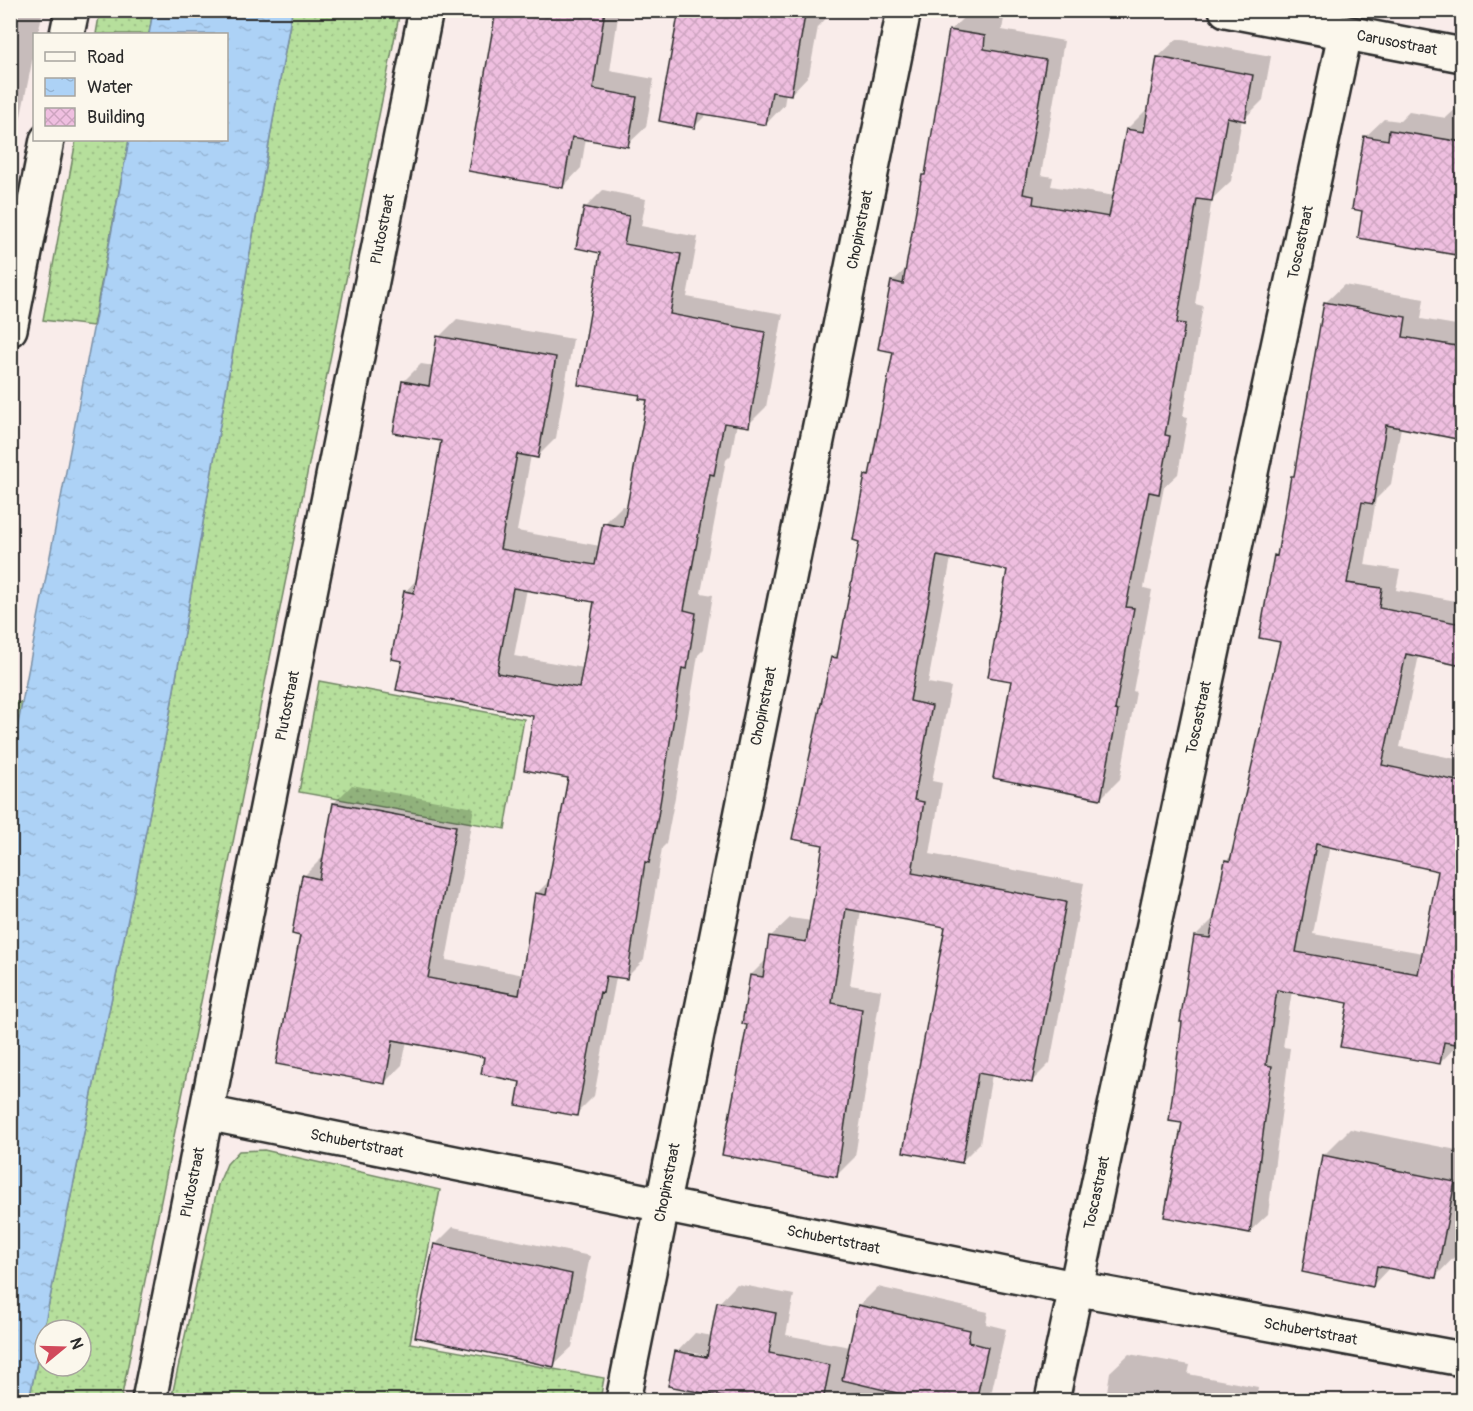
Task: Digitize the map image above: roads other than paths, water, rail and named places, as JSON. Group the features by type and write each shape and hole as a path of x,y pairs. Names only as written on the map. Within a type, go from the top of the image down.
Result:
{"street":[{"path":"67,33 72,10"},
{"name":"Plutostraat","path":"149,1401 426,10"},
{"name":"Chopinstraat","path":"623,1401 904,10"},
{"name":"Carusostraat","path":"1226,10 1462,55"},
{"name":"Toscastraat","path":"1052,1401 1074,1288 1345,34"},
{"path":"10,329 47,141"},
{"name":"Schubertstraat","path":"207,1113 1074,1288 1462,1359"}],"water":[{"path":"153,11 292,11 168,724 46,1318 33,1318 34,1378 29,1400 11,1400 11,761 129,141 228,141 228,33 149,33"}]}
